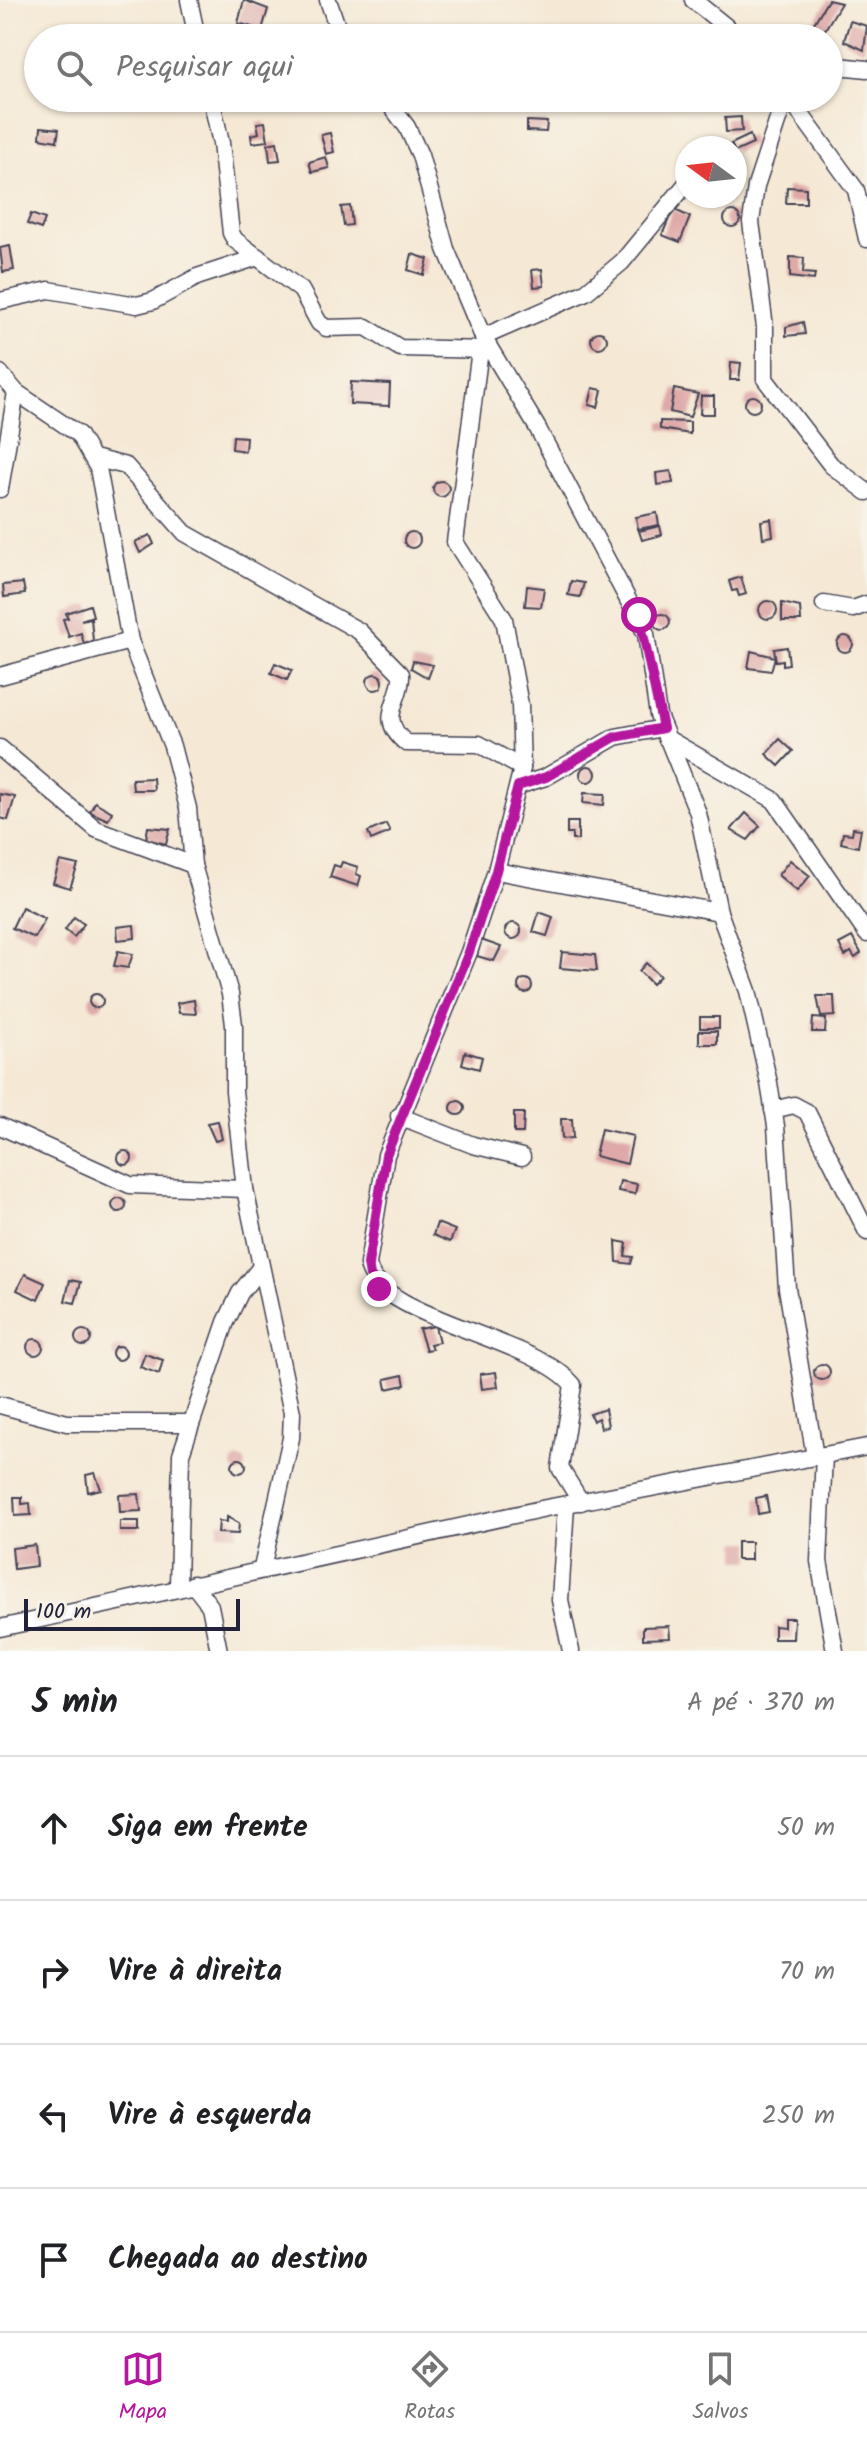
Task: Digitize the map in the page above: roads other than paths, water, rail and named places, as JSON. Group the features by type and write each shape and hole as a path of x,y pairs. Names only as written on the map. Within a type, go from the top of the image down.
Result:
{"street":[{"path":"189,0 194,24"},
{"path":"328,0 336,24"},
{"path":"693,0 723,24"},
{"path":"843,66 867,69"},
{"path":"214,112 221,143 231,233 235,240 301,290 319,323 326,328 366,327 400,348 484,346 586,292 622,262 675,198"},
{"path":"396,112 407,127 420,155 446,249 484,346 639,615 664,733 698,813 719,912 748,991 773,1110 789,1300 820,1456 819,1561 835,1651"},
{"path":"782,112 753,199 751,222 765,327 765,379 831,465 867,492"},
{"path":"798,112 856,190 867,239"},
{"path":"747,198 753,199"},
{"path":"0,301 49,290 137,305 153,301 207,273 258,257"},
{"path":"484,346 455,542 504,619 520,705 522,768 496,871 444,1016 399,1116 386,1155 368,1264 370,1276 379,1289 437,1318 541,1360 573,1385 560,1468 574,1503 559,1588 571,1651"},
{"path":"0,373 16,392 78,434 93,458 114,544 130,641 172,746 188,808 193,865 230,994 234,1025 234,1091 245,1189 292,1413 291,1438 262,1568"},
{"path":"0,489 16,392"},
{"path":"93,458 126,466 185,533 359,631 401,674 391,712 398,736 406,743 479,744 522,768"},
{"path":"824,604 853,609 867,604"},
{"path":"0,676 130,641"},
{"path":"518,786 546,777 615,737 664,733 774,800 867,934"},
{"path":"0,748 96,829 193,865"},
{"path":"496,871 719,912"},
{"path":"773,1110 794,1105 807,1112 867,1232"},
{"path":"399,1116 473,1145 522,1157"},
{"path":"0,1126 130,1185 245,1189"},
{"path":"219,1651 210,1606 186,1585 181,1454 226,1322 240,1293 260,1268"},
{"path":"0,1405 67,1423 190,1423"},
{"path":"0,1628 262,1568 574,1503 867,1447"}]}
